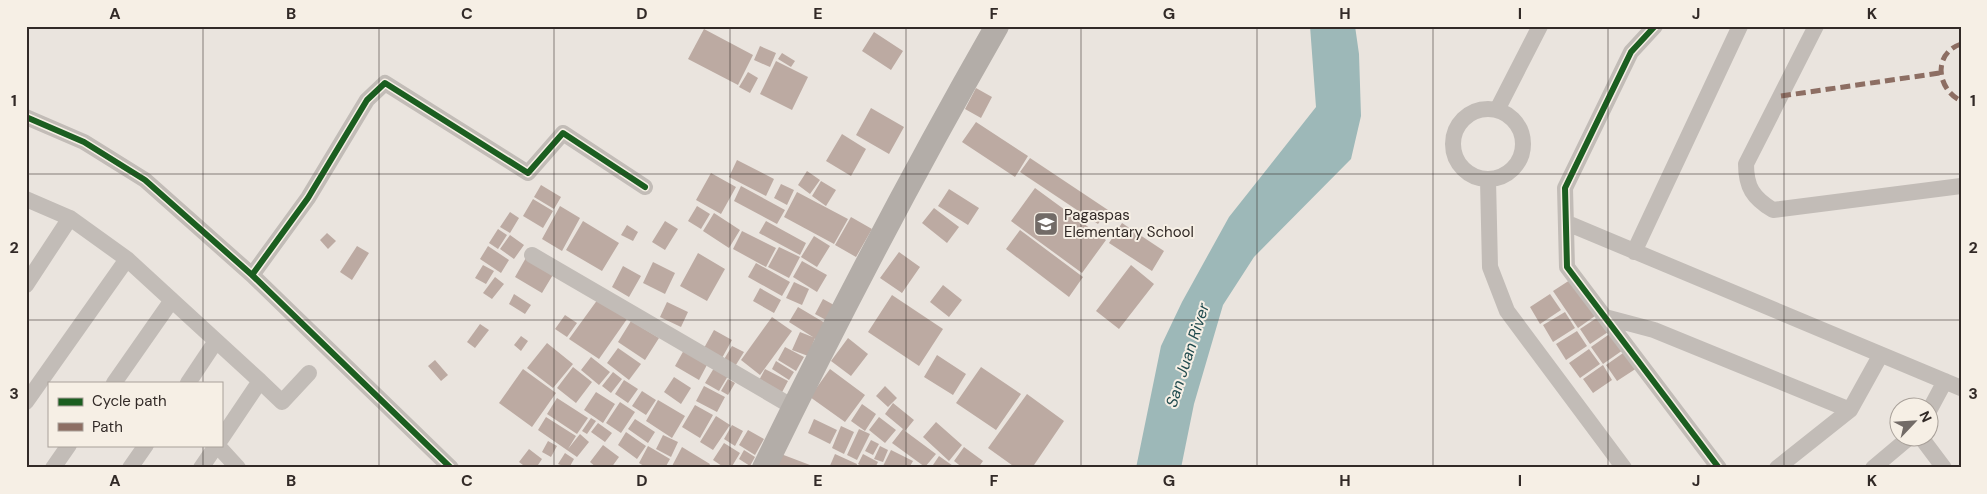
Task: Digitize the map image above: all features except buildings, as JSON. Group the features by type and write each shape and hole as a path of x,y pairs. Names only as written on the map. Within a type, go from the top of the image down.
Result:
{"main road":[{"path":"764,468 828,336 931,142 997,26"}],"street":[{"path":"1497,110 1540,26"},
{"path":"1655,26 1631,52 1565,188 1568,223 1567,267 1719,468"},
{"path":"1634,252 1740,26"},
{"path":"1816,26 1746,164 1746,181 1760,202 1773,210 1961,186"},
{"path":"252,275 308,198 367,100 386,83 528,173 563,133 645,187"},
{"path":"1484,109 1497,110 1510,117 1520,128 1524,143 1521,158 1513,170 1501,178 1488,180 1475,177 1464,169 1456,158 1453,145 1458,127 1472,113 1484,109"},
{"path":"26,117 84,142 145,180 252,275 452,468"},
{"path":"1488,180 1490,267 1507,311 1624,468"},
{"path":"26,199 70,218 127,259 282,402 309,374"},
{"path":"26,285 70,218"},
{"path":"1568,223 1880,356 1961,388"},
{"path":"532,254 793,408"},
{"path":"26,402 127,259"},
{"path":"115,382 172,300"},
{"path":"1605,317 1654,330 1850,410"},
{"path":"189,382 216,341"},
{"path":"1777,468 1797,462 1850,410 1880,356"},
{"path":"222,437 260,381"},
{"path":"1937,396 1945,381"},
{"path":"53,468 68,446"},
{"path":"130,468 145,446"},
{"path":"202,468 216,446"},
{"path":"220,446 238,468"},
{"path":"1873,468 1899,446"},
{"path":"1928,446 1944,468"}],"water":[{"name":"San Juan River","path":"1310,26 1355,26 1359,54 1361,116 1351,159 1254,257 1223,305 1194,404 1181,468 1136,468 1161,346 1182,302 1229,217 1316,107"}],"marked path":[{"path":"1961,44 1945,55 1941,72 1947,88 1953,96 1961,101"},
{"path":"1781,96 1940,73"}],"cycle path":[{"path":"1655,26 1631,52 1565,188 1567,267 1719,468"},
{"path":"252,275 308,198 367,100 385,83 528,173 563,133 645,187"},
{"path":"26,117 84,142 145,180 252,275 451,468"}],"place":[{"name":"Pagaspas Elementary School","path":"1046,224"}]}
